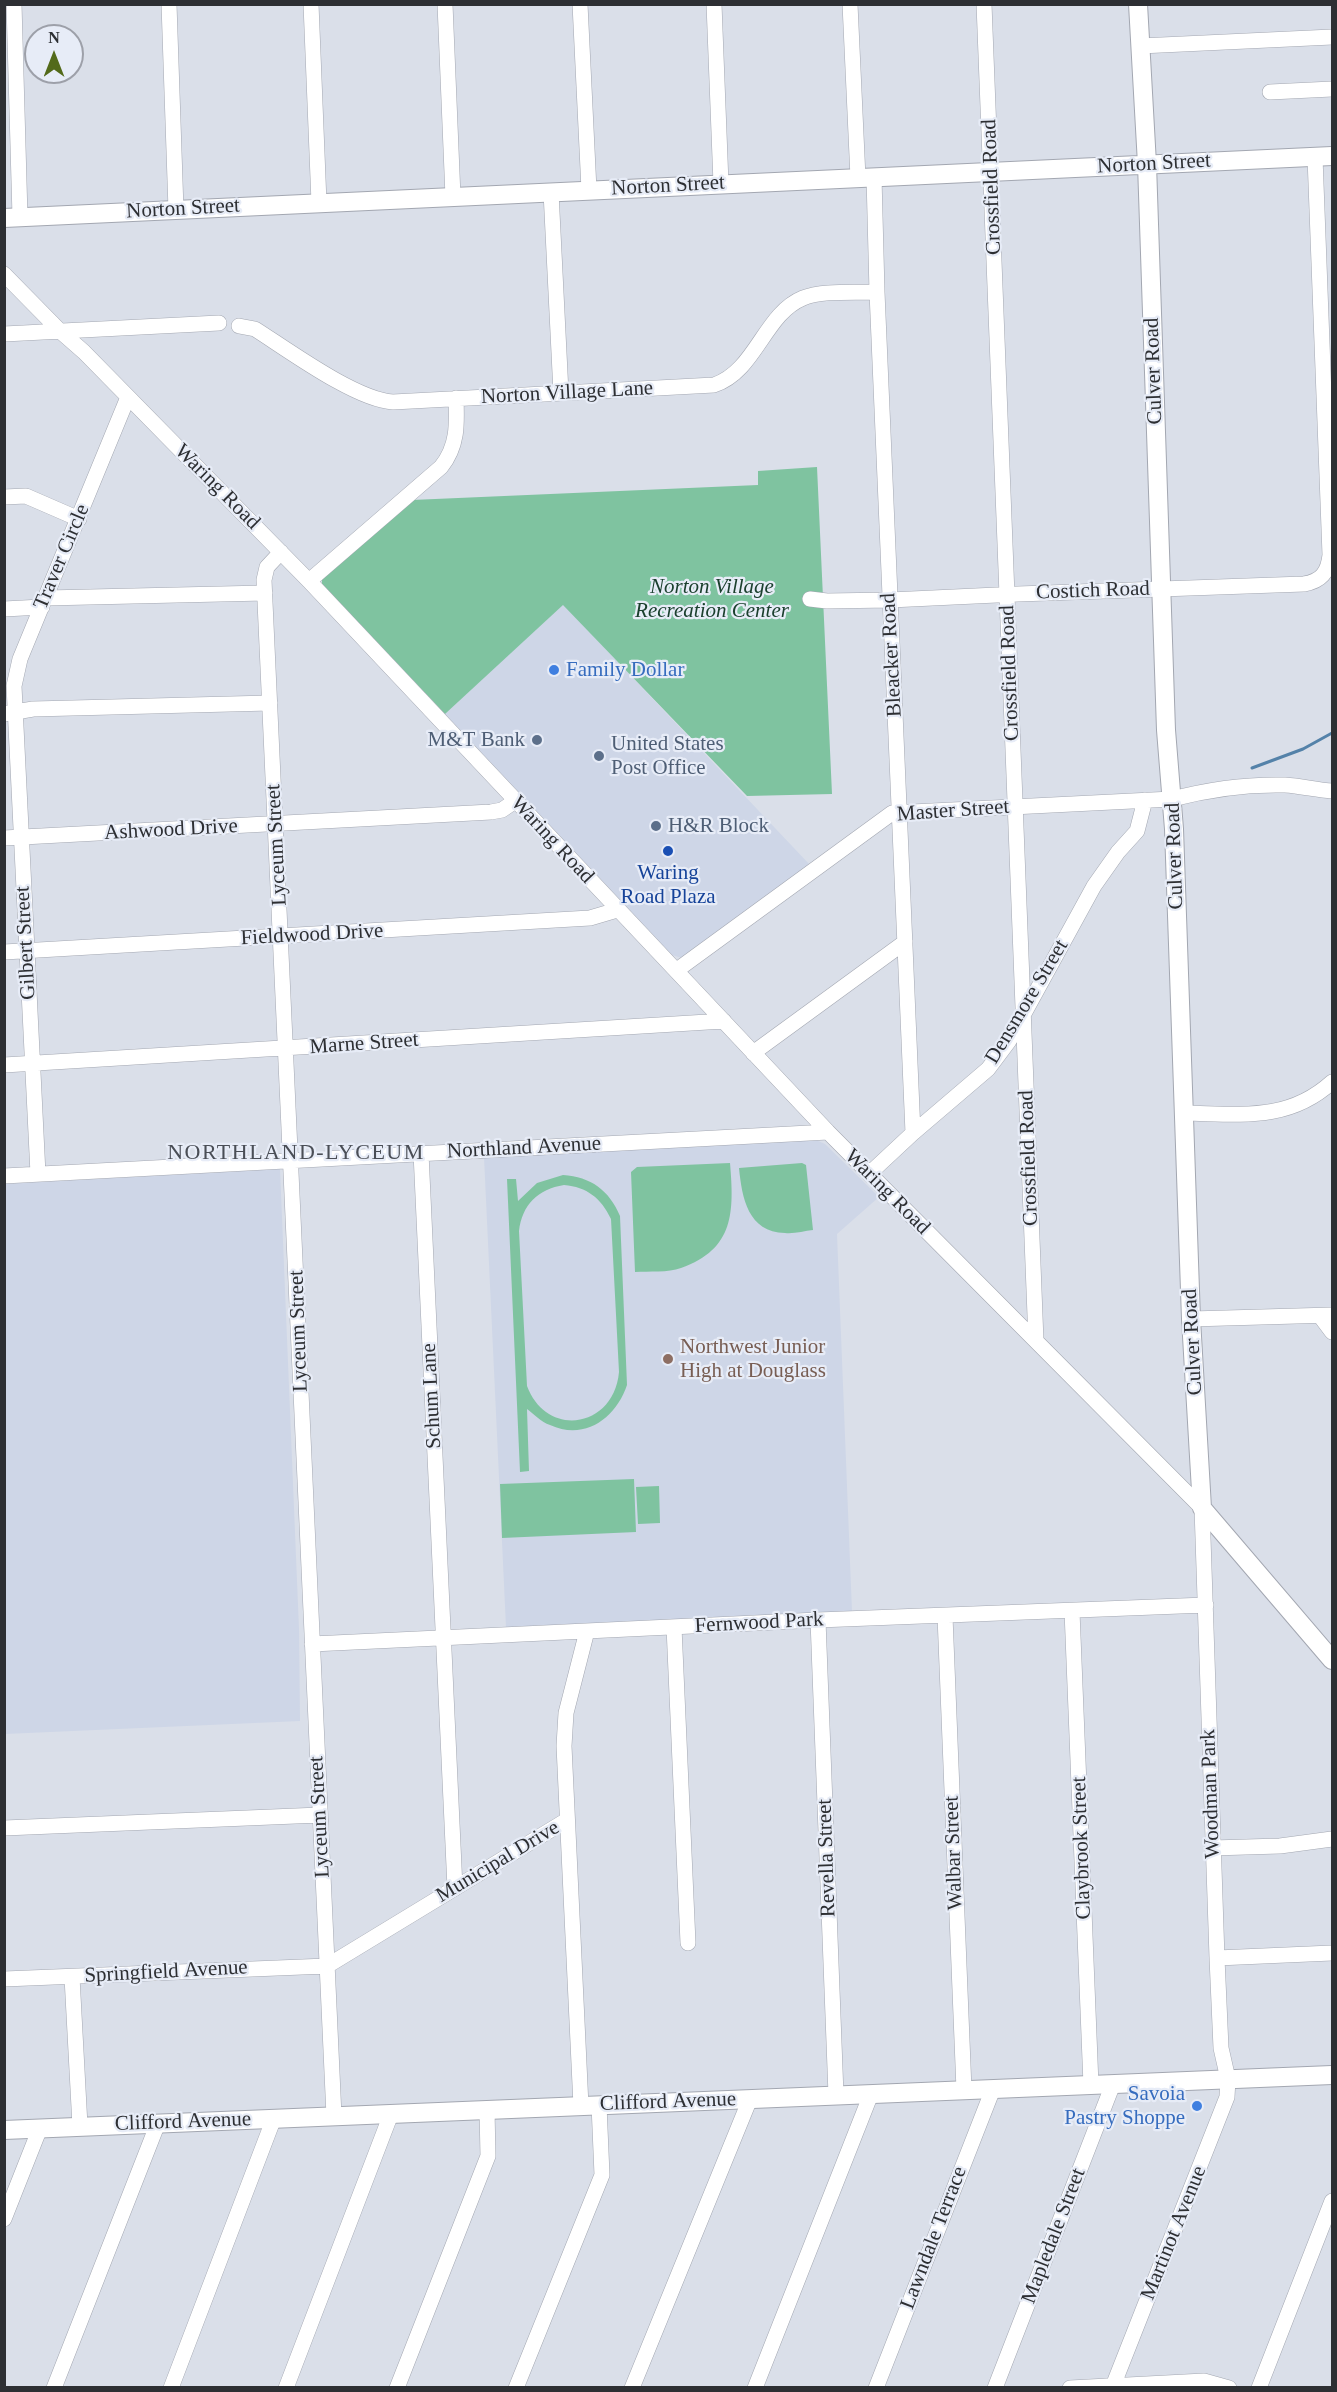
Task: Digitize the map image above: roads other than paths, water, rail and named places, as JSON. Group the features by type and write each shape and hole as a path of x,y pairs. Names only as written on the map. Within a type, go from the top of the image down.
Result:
{"main road":[{"name":"Culver Road","path":"1138,4 1147,164 1166,730 1172,799 1191,1319 1202,1508"},
{"name":"Norton Street","path":"12,217 1324,156"},
{"path":"1202,1508 1332,1660"},
{"name":"Clifford Avenue","path":"4,2130 1332,2075"}],"street":[{"path":"12,217 14,4"},
{"path":"169,4 176,210"},
{"path":"311,4 319,203"},
{"path":"445,4 453,197"},
{"path":"580,4 589,190"},
{"path":"714,4 720,184"},
{"name":"Bleacker Road","path":"850,4 877,292 913,1133"},
{"name":"Crossfield Road","path":"984,4 1036,1341"},
{"path":"1140,46 1332,37"},
{"path":"1270,92 1332,89"},
{"path":"1324,156 1327,315"},
{"path":"551,192 561,393"},
{"name":"Waring Road","path":"4,274 309,581 828,1132 1202,1508"},
{"name":"Norton Village Lane","path":"239,326 255,329 359,392 373,398 393,402 714,385 724,382 739,370 782,314 795,302 811,296 877,292"},
{"name":"Costich Road","path":"810,599 890,600 1304,584 1317,580 1328,568 1330,555 1327,315"},
{"path":"4,334 219,323"},
{"name":"Traver Circle","path":"9,712 16,672 128,397"},
{"path":"309,581 448,458 456,437 456,398"},
{"path":"4,497 26,496 79,519"},
{"name":"Lyceum Street","path":"281,552 267,567 264,580 334,2116"},
{"path":"4,609 44,602 265,593"},
{"path":"9,712 33,709 270,703"},
{"name":"Gilbert Street","path":"9,712 22,837 38,1174"},
{"name":"Master Street","path":"676,970 890,815 1172,799 1214,789 1257,785 1288,785 1332,791"},
{"name":"Densmore Street","path":"869,1173 988,1069 1009,1041 1094,886 1118,852 1137,831 1145,800"},
{"name":"Ashwood Drive","path":"4,838 491,812 502,810 515,801"},
{"name":"Fieldwood Drive","path":"4,952 590,918 618,910"},
{"path":"753,1053 905,942"},
{"name":"Marne Street","path":"4,1065 724,1021"},
{"path":"1185,1113 1278,1111 1297,1106 1332,1082"},
{"name":"Northland Avenue","path":"4,1176 828,1132"},
{"name":"Schum Lane","path":"421,1153 455,1888"},
{"path":"1191,1319 1326,1315 1332,1332"},
{"name":"Woodman Park","path":"1202,1508 1212,1848 1221,2048 1228,2079"},
{"name":"Fernwood Park","path":"312,1644 818,1620 1206,1605"},
{"name":"Claybrook Street","path":"1072,1611 1091,2085"},
{"name":"Walbar Street","path":"945,1616 963,2090"},
{"name":"Revella Street","path":"818,1620 836,2096"},
{"path":"674,1627 688,1943"},
{"name":"Municipal Drive","path":"327,1966 567,1820 564,1746 566,1713 586,1631"},
{"path":"4,1828 320,1815"},
{"path":"516,2388 602,2175 590,2106 567,1820"},
{"path":"1212,1848 1280,1846 1332,1839"},
{"path":"1217,1958 1332,1953"},
{"name":"Springfield Avenue","path":"4,1979 327,1966"},
{"path":"72,1977 80,2126"},
{"name":"Martinot Avenue","path":"1113,2386 1224,2107 1228,2079"},
{"name":"Mapledale Street","path":"995,2388 1113,2084"},
{"name":"Lawndale Terrace","path":"876,2388 993,2089"},
{"path":"755,2388 871,2094"},
{"path":"632,2388 750,2099"},
{"path":"397,2388 488,2156 487,2110"},
{"path":"286,2388 391,2114"},
{"path":"171,2388 274,2118"},
{"path":"54,2388 158,2123"},
{"path":"4,2220 40,2128"},
{"path":"1259,2388 1332,2201"},
{"path":"1070,2388 1204,2381 1229,2388"}],"waterway":[{"path":"1252,768 1303,749 1332,733"}],"place":[{"name":"Family Dollar","path":"554,670"},
{"name":"M&T Bank","path":"537,740"},
{"name":"United States Post Office","path":"599,756"},
{"name":"H&R Block","path":"656,826"},
{"name":"Waring Road Plaza","path":"668,851"},
{"name":"Northwest Junior High at Douglass","path":"668,1359"},
{"name":"Savoia Pastry Shoppe","path":"1197,2106"}],"district":[{"name":"NORTHLAND-LYCEUM","path":"296,1153"}],"park label":[{"name":"Norton Village Recreation Center","path":"712,599"}]}
